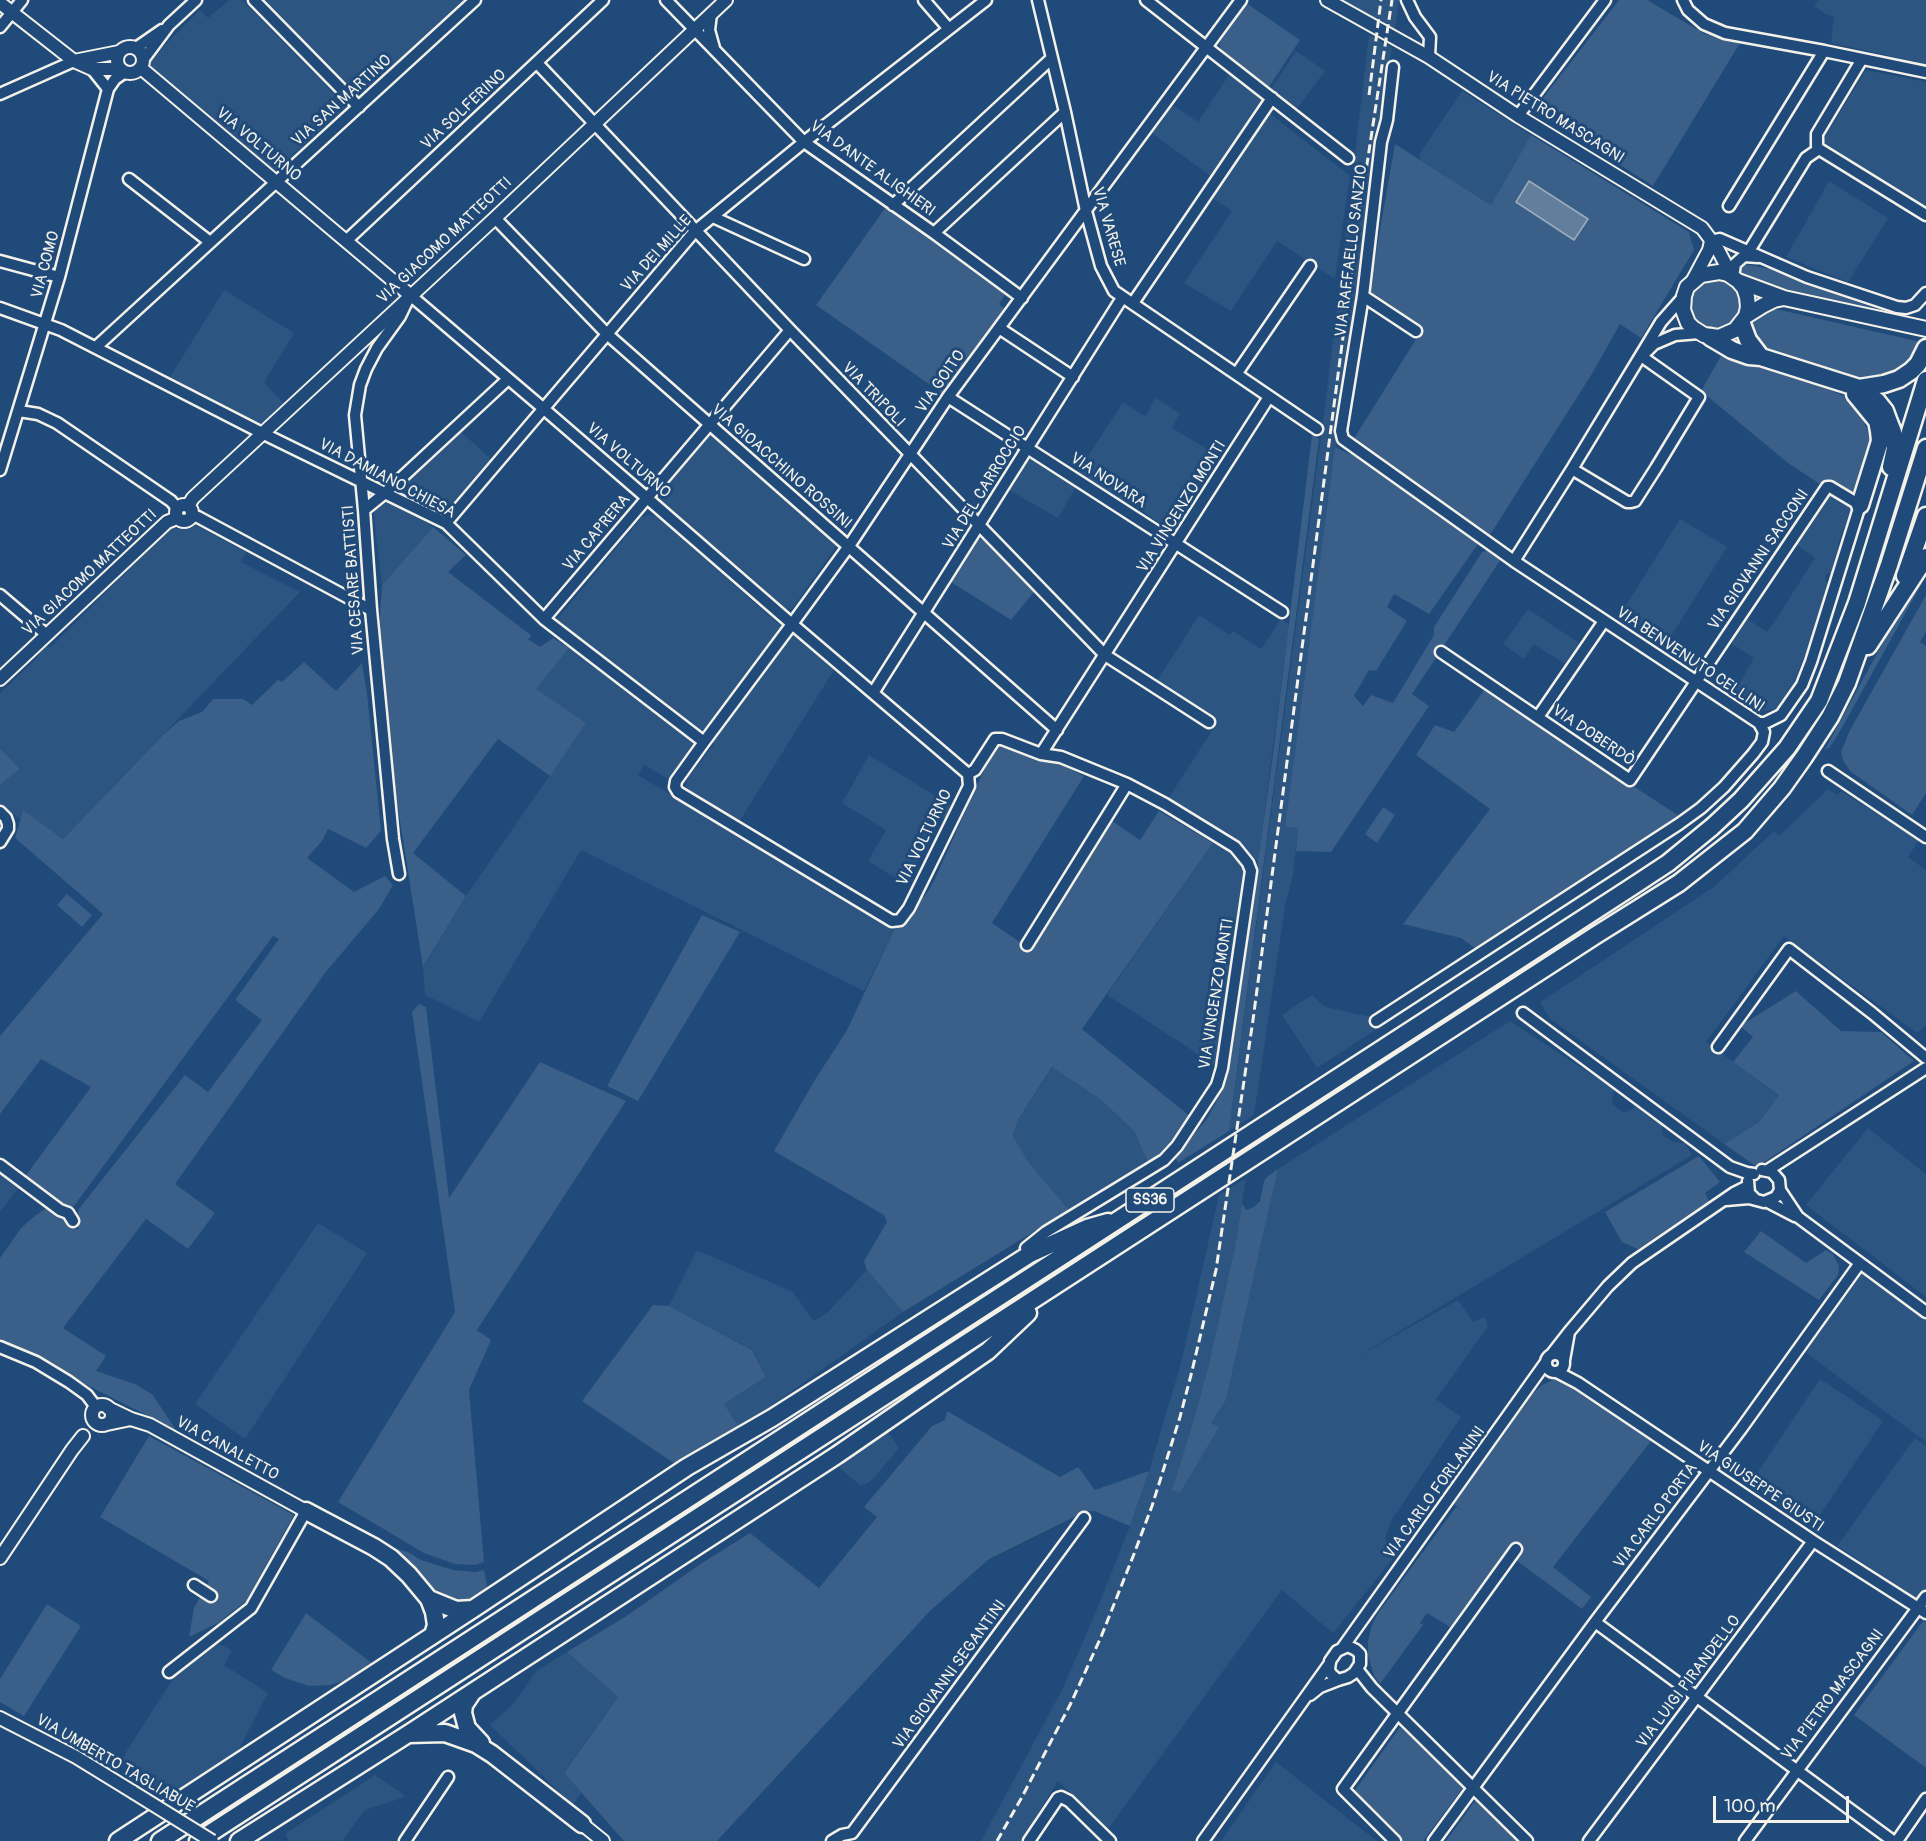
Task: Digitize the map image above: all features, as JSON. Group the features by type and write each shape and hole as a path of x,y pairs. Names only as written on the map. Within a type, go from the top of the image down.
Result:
{"highway":[{"path":"1744,320 1748,340 1761,357"},
{"path":"1704,335 1749,356 1761,357 1851,385 1877,401 1885,411 1893,432 1895,448 1873,553"},
{"path":"1851,385 1884,384 1899,379 1918,364 1926,348"},
{"name":"SS36","path":"160,1841 1630,888 1668,863 1712,827 1741,800 1776,761 1819,701 1857,603 1926,380"},
{"path":"1851,385 1877,421 1880,441 1860,505"},
{"name":"SS36","path":"198,1841 1586,941 1679,883 1745,831 1782,788 1830,717 1850,674 1890,565 1926,448"},
{"path":"1894,605 1926,516"},
{"path":"1850,674 1926,557"},
{"path":"118,1841 473,1610 687,1467 772,1418 1028,1251 1087,1228 1122,1218"},
{"path":"239,1841 837,1455 963,1370 988,1351 1057,1285"},
{"path":"306,1511 374,1547 409,1575 429,1599 435,1612 436,1625 433,1635"},
{"path":"429,1599 456,1610 473,1610"},
{"path":"477,1688 467,1699 463,1713 467,1728 492,1754 582,1824"},
{"path":"408,1734 445,1733 463,1738 492,1754"}],"main road":[{"path":"1784,298 1773,300 1727,335 1704,335 1693,328 1683,310 1684,296 1693,280 1709,272 1733,277 1784,298 1926,329"},
{"name":"VIA PIETRO MASCAGNI","path":"1733,277 1744,288 1747,297 1748,307 1744,320"}],"street":[{"path":"0,27 22,0"},
{"path":"254,0 359,107"},
{"name":"VIA SAN MARTINO","path":"96,346 475,0"},
{"name":"VIA SOLFERINO","path":"346,241 603,0"},
{"name":"VIA DANTE ALIGHIERI","path":"666,0 804,142 1022,298"},
{"name":"VIA GIACOMO MATTEOTTI","path":"0,679 167,522 184,512 193,498 596,124 726,0"},
{"path":"924,0 949,29"},
{"name":"VIA DEI MILLE","path":"446,523 695,231 804,142 986,0"},
{"name":"VIA VARESE","path":"1038,0 1086,211 1101,266 1114,291 1317,429"},
{"path":"1146,0 1348,158"},
{"name":"VIA GOITO","path":"900,920 892,921 678,792 675,787 676,781 849,546 948,397 1241,0"},
{"name":"VIA PIETRO MASCAGNI","path":"1328,0 1429,57 1518,116 1702,228 1717,248 1733,277"},
{"path":"1518,116 1605,0"},
{"path":"1683,0 1688,10 1704,24 1725,33 1926,72"},
{"path":"0,3 74,61 92,69 133,73 170,25 194,1"},
{"path":"1408,3 1430,37 1429,57"},
{"path":"711,14 710,34 716,52"},
{"path":"136,48 170,25"},
{"path":"0,94 74,61 119,52 127,47 136,48 143,55 142,64"},
{"path":"1729,206 1824,51"},
{"path":"119,52 117,61 123,71"},
{"path":"893,205 1052,58"},
{"path":"1862,59 1817,134 1819,149 1926,215"},
{"name":"VIA TRIPOLI","path":"537,63 695,231 1105,655 1209,722"},
{"name":"VIA VOLTURNO","path":"142,64 275,181 968,774 969,786 909,908 900,920"},
{"name":"VIA RAFFAELLO SANZIO","path":"1343,439 1341,431 1363,296 1381,142 1387,120 1393,67"},
{"path":"92,69 108,89 123,71"},
{"name":"VIA COMO","path":"0,470 59,277 108,89"},
{"name":"VIA DEL CARROCCIO","path":"873,693 1073,377 1272,98"},
{"path":"934,233 1065,112"},
{"path":"1749,251 1806,159 1819,149"},
{"path":"129,179 210,242"},
{"path":"713,217 804,259"},
{"name":"VIA GIOACCHINO ROSSINI","path":"495,218 607,334 1057,730"},
{"path":"1693,280 1709,250 1711,241 1720,239 1807,277 1897,307 1906,308 1915,305 1926,292"},
{"path":"1733,277 1735,264 1744,256 1761,257"},
{"path":"0,261 59,277"},
{"path":"1237,374 1310,266"},
{"name":"VIA CESARE BATTISTI","path":"399,874 393,839 371,610 355,415 360,385 377,348 400,316 410,295"},
{"path":"1363,296 1416,331"},
{"path":"1514,561 1661,322 1684,296"},
{"name":"VIA DAMIANO CHIESA","path":"0,308 61,330 96,346 262,433 446,523 544,619 704,742"},
{"path":"999,328 1073,377"},
{"name":"VIA CAPRERA","path":"544,619 790,330"},
{"path":"1641,356 1654,344 1675,335 1704,335"},
{"path":"1572,469 1627,502 1635,501 1699,398 1641,356"},
{"path":"364,510 386,493 508,380"},
{"name":"VIA NOVARA","path":"948,397 1282,612"},
{"name":"VIA VINCENZO MONTI","path":"1041,754 1269,397"},
{"path":"19,411 38,414 57,423 184,512 371,610"},
{"name":"VIA BENVENUTO CELLINI","path":"1343,439 1514,561 1759,723 1764,732 1762,742 1724,787 1701,808 1376,1021"},
{"name":"VIA GIOVANNI SACCONI","path":"1696,682 1827,487 1860,505"},
{"path":"1759,723 1765,723 1781,715 1802,685 1860,505"},
{"path":"0,595 47,635"},
{"path":"1538,717 1604,621"},
{"name":"VIA DOBERDÒ","path":"1441,652 1630,780 1696,682"},
{"path":"968,774 975,770 995,739 1002,739 1041,754 1061,757 1127,784 1027,945"},
{"path":"1828,771 1926,837"},
{"name":"VIA VINCENZO MONTI","path":"1028,1251 1046,1232 1164,1160 1177,1146 1217,1085 1222,1068 1251,871 1248,862 1235,847 1165,804 1127,784"},
{"path":"0,813 6,818 8,824 8,829 0,842"},
{"path":"1718,1047 1789,949 1926,1058"},
{"path":"1523,1013 1730,1167 1741,1182 1748,1186"},
{"path":"1756,1200 1749,1193 1750,1177 1794,1155 1926,1068"},
{"path":"1768,1202 1776,1197 1794,1155"},
{"path":"0,1165 68,1214 73,1221"},
{"path":"1730,1167 1754,1174"},
{"path":"1768,1170 1775,1174 1791,1208 1798,1217 1926,1312"},
{"name":"VIA CARLO FORLANINI","path":"1343,1647 1548,1358 1608,1286 1632,1263 1734,1193 1748,1186"},
{"path":"1725,1200 1749,1198 1768,1202 1798,1217"},
{"name":"VIA CARLO PORTA","path":"1434,1841 1803,1345 1860,1263"},
{"path":"1564,1361 1560,1355 1548,1358 1547,1368 1556,1372 1563,1369 1569,1332"},
{"path":"0,1347 31,1360 87,1395 99,1410 112,1416 106,1425"},
{"name":"VIA GIUSEPPE GIUSTI","path":"1564,1361 1578,1383"},
{"name":"VIA CARLO FORLANINI","path":"1530,1386 1544,1376 1556,1372"},
{"name":"VIA GIUSEPPE GIUSTI","path":"1556,1372 1578,1383 1813,1541 1922,1611"},
{"path":"99,1410 95,1422 106,1425"},
{"path":"0,1558 99,1410"},
{"name":"VIA CANALETTO","path":"99,1410 150,1425 306,1511"},
{"path":"83,1436 106,1425 131,1419"},
{"path":"169,1672 252,1608 306,1511"},
{"name":"VIA GIOVANNI SEGANTINI","path":"832,1840 852,1833 1084,1518"},
{"name":"VIA LUIGI PIRANDELLO","path":"1589,1841 1813,1541"},
{"path":"1395,1841 1343,1789 1516,1549"},
{"path":"194,1585 211,1596"},
{"name":"VIA PIETRO MASCAGNI","path":"1745,1841 1922,1611 1926,1597"},
{"name":"VIA CARLO FORLANINI","path":"1357,1651 1365,1617"},
{"path":"1595,1622 1895,1841 1926,1799"},
{"path":"1203,1841 1305,1699 1333,1656 1343,1647 1348,1646 1357,1651 1360,1658 1357,1669 1320,1688 1305,1699"},
{"path":"1330,1663 1331,1674 1372,1688"},
{"path":"1357,1669 1372,1688 1527,1841"},
{"name":"VIA UMBERTO TAGLIABUE","path":"0,1718 76,1757 212,1841"},
{"path":"405,1841 448,1778"},
{"path":"1029,1841 1058,1798 1061,1797 1069,1801 1110,1841"},
{"path":"582,1824 603,1841"}],"shaded area":[{"path":"229,0 242,0 347,107 274,171 151,66 151,59 200,10 208,18"},
{"path":"261,0 466,0 357,97"},
{"path":"1337,0 1399,0 1395,32"},
{"path":"1619,0 1647,0 1705,34 1740,43 1653,186 1540,114 1540,102"},
{"path":"1818,0 1926,0 1926,64 1831,43 1834,17 1814,6"},
{"path":"1246,3 1300,40 1269,87 1222,51 1220,46 1220,42"},
{"path":"1369,35 1392,48 1345,375 1285,827 1298,828 1293,875 1285,906 1254,1115 1229,1131 1326,399"},
{"path":"1296,51 1325,71 1296,110 1271,89"},
{"path":"1866,70 1926,82 1926,208 1822,141"},
{"path":"1230,73 1264,100 1213,178 1152,133 1171,104 1198,122"},
{"path":"1462,91 1531,135 1491,205 1419,159 1420,153"},
{"path":"1269,113 1350,176 1335,279 1277,241 1231,311 1184,283 1232,211 1212,198"},
{"path":"1531,135 1689,232 1694,250 1641,338 1620,324 1593,372 1490,535 1353,440 1423,328 1369,292 1395,144 1491,205"},
{"path":"1529,181 1588,219 1574,240 1516,202"},
{"path":"1829,181 1888,218 1848,282 1786,257"},
{"path":"886,207 1006,293 999,304 1007,311 943,394 816,305"},
{"path":"1744,264 1771,269 1873,308 1746,280 1739,271"},
{"path":"1710,280 1720,280 1733,287 1740,300 1740,310 1733,323 1720,330 1710,330 1701,326 1694,319 1690,310 1690,300 1694,291 1701,284"},
{"path":"224,290 294,333 264,382 285,405 264,423 236,413 170,377"},
{"path":"1776,309 1921,342 1912,362 1897,373 1862,381 1761,350 1751,331 1753,321 1764,311"},
{"path":"1722,354 1813,383 1846,397 1858,412 1872,438 1854,500 1850,504 1788,463 1701,391"},
{"path":"1156,398 1180,414 1172,428 1219,456 1174,528 1169,529 1126,500 1124,503 1077,473 1123,402 1145,416"},
{"path":"461,432 492,460 444,514 441,516 399,494 397,490"},
{"path":"712,433 835,542 836,547 792,609 787,609 659,499 658,491 707,434"},
{"path":"1312,435 1319,439 1229,1131 1178,1163 1175,1156 1207,1119 1224,1087 1229,1066 1272,762"},
{"path":"1335,447 1354,456 1478,544 1429,614 1394,594 1387,607 1407,621 1376,671 1369,670 1354,696 1363,706 1371,695 1393,703 1434,635 1434,627 1482,552 1489,550 1501,559 1412,694 1429,706 1331,852 1296,851 1298,828 1285,827"},
{"path":"1034,458 1077,485 1058,518 1009,490 1030,459"},
{"path":"1830,492 1852,507 1839,541 1831,573 1826,574 1825,580 1828,583 1821,608 1791,689 1779,708 1759,712 1732,696 1754,658 1729,642 1746,618 1767,632 1771,627 1815,558 1796,544"},
{"path":"385,500 433,527 382,585 373,509"},
{"path":"651,515 657,517 781,626 707,729 700,732 558,625 557,619 641,518"},
{"path":"1680,519 1727,547 1665,646 1620,615"},
{"path":"194,524 246,552 241,562 300,592 63,839 23,811 21,819 0,807 0,785 20,769 0,748 0,693 33,662 45,647 51,647 170,528 186,529"},
{"path":"433,527 466,555 448,572 532,636 528,639 540,647 553,638 569,648 536,689 586,723 550,776 498,739 413,853 466,896 423,967 390,757 379,630 382,585"},
{"path":"985,539 1034,592 1011,620 951,582 976,540"},
{"path":"1926,563 1926,576 1843,726 1830,747 1824,751"},
{"path":"1926,595 1926,632 1920,642 1926,646 1926,793 1912,815 1850,771 1841,752 1849,732"},
{"path":"1528,609 1579,643 1565,664 1534,644 1524,659 1503,644"},
{"path":"1199,615 1230,635 1233,631 1261,649 1281,619 1289,624 1258,862 1240,842 1168,799 1218,721 1157,681"},
{"path":"790,633 834,670 739,822 687,790 686,784 688,778 714,744 712,742"},
{"path":"569,648 693,742 691,752 670,780 644,765 638,775 894,930 864,991 581,850 479,1022 425,995 423,968 466,896 586,723 535,689"},
{"path":"304,662 336,691 362,663 381,831 366,848 328,829 322,841 307,858 354,892 385,876 393,885 379,909 325,973 175,1184 215,1213 188,1249 146,1219 63,1328 106,1356 96,1371 135,1384 152,1394 176,1430 85,1384 39,1357 0,1341 0,1258 21,1228 45,1209 54,1207 78,1230 78,1210 185,1075 208,1092 262,1020 235,1000 279,939 273,936 74,1206 65,1209 24,1178 91,1087 41,1059 0,1114 0,1036 103,914 15,838 23,810 63,839 179,721 202,712 213,699 243,699 252,705 278,680 282,682"},
{"path":"1485,689 1679,816 1476,949 1461,938 1403,924 1490,809 1416,755 1435,725 1454,732"},
{"path":"997,741 1041,756 1084,776 992,923 1030,949 1112,821 1140,840 1159,811 1213,843 1082,1029 1191,1117 1172,1144 1148,1162 1134,1131 1101,1100 1052,1067 1018,1120 1013,1136 1029,1163 1069,1210 903,1312 867,1270 864,1261 887,1222 884,1215 774,1151 816,1078 846,1032 894,930 927,893 934,881"},
{"path":"0,748 20,769 0,785"},
{"path":"869,755 952,806 946,819 942,816 904,883 868,861 886,830 842,803"},
{"path":"1828,789 1838,795 1841,791 1919,840 1908,857 1926,870 1926,1025 1917,1033 1784,936 1706,1042 1779,1095 1759,1122 1724,1144 1549,1018 1540,1002 1714,887 1774,831 1779,836"},
{"path":"1383,807 1395,815 1377,843 1365,834"},
{"path":"1213,843 1232,853 1244,868 1218,1069 1107,995"},
{"path":"67,894 92,915 82,927 57,905"},
{"path":"702,915 740,932 638,1101 607,1086"},
{"path":"1796,991 1841,1031 1881,1032 1914,1061 1757,1167 1724,1144 1759,1122 1779,1095 1733,1062 1753,1037 1740,1026"},
{"path":"1312,995 1325,1007 1371,1017 1378,1028 1317,1068 1282,1015"},
{"path":"419,1004 426,1007 449,1198 540,1062 626,1101 477,1330 491,1340 469,1390 484,1562 475,1565 455,1564 424,1553 338,1502 455,1312 412,1012"},
{"path":"1510,1021 1614,1089 1612,1104 1624,1113 1636,1107 1662,1126 1662,1134 1673,1142 1685,1143 1692,1155 1357,1357 1458,1300 1473,1322 1485,1317 1488,1326 1436,1399 1461,1417 1391,1521 1385,1539 1400,1550 1333,1633 1282,1590 1108,1829 1058,1781 1020,1841 981,1841 1063,1688 1130,1526 1181,1363 1219,1195 1246,1178 1235,1247 1209,1364 1192,1426 1219,1427 1211,1423 1226,1400 1278,1169"},
{"path":"1053,1067 1101,1100 1134,1131 1148,1162 1069,1210 1029,1163 1013,1136 1018,1120"},
{"path":"1868,1128 1926,1174 1926,1297 1806,1205"},
{"path":"1699,1156 1720,1182 1705,1193 1709,1201 1638,1249 1622,1242 1605,1212"},
{"path":"1278,1169 1226,1400 1211,1423 1219,1427 1180,1493 1172,1490 1209,1364 1235,1247 1242,1203 1246,1210 1254,1207 1260,1201 1264,1181"},
{"path":"0,1170 22,1184 0,1212"},
{"path":"318,1223 367,1253 245,1439 195,1404"},
{"path":"1761,1231 1806,1263 1826,1250 1833,1254 1839,1266 1838,1275 1819,1300 1744,1252"},
{"path":"697,1250 793,1292 814,1321 828,1312 867,1270 903,1312 740,1428 724,1404 766,1377 753,1350 669,1306"},
{"path":"1864,1271 1926,1317 1926,1442 1805,1352"},
{"path":"653,1305 669,1306 752,1350 766,1377 724,1404 740,1428 678,1466 582,1401"},
{"path":"1555,1379 1561,1380 1651,1441 1553,1567 1591,1597 1582,1609 1505,1552 1450,1627 1427,1613 1420,1623 1423,1625 1380,1684 1374,1676 1368,1655 1368,1641 1378,1613 1456,1507 1465,1512 1452,1503 1532,1394 1542,1385"},
{"path":"1820,1379 1883,1421 1812,1527 1750,1484"},
{"path":"947,1411 1060,1477 1078,1467 1095,1490 1149,1471 1130,1526 1094,1511 1086,1511 989,1559 930,1611 717,1841 624,1841 564,1773 618,1697 567,1652 625,1617 702,1563 750,1533 819,1588 877,1517 864,1507 932,1426 945,1420"},
{"path":"886,1429 899,1448 874,1478 861,1486 834,1463"},
{"path":"149,1436 294,1515 246,1601 218,1623 189,1637 194,1608 209,1581 100,1517"},
{"path":"1915,1438 1926,1446 1926,1590 1919,1600 1837,1546"},
{"path":"388,1547 408,1552 421,1560 453,1570 476,1572 484,1570 488,1592 463,1602 448,1600 432,1592"},
{"path":"47,1604 81,1626 24,1716 0,1702 0,1679"},
{"path":"306,1613 373,1664 350,1679 330,1685 309,1686 285,1678 271,1670"},
{"path":"1923,1621 1926,1623 1926,1768 1854,1715"},
{"path":"219,1644 232,1650 224,1665 268,1693 235,1756 170,1798 119,1763 176,1674"},
{"path":"567,1652 618,1697 564,1772 581,1793 573,1805 490,1725 514,1703 536,1671"},
{"path":"1400,1727 1465,1785 1423,1841 1399,1841 1353,1793"},
{"path":"1276,1762 1377,1841 1221,1841"},
{"path":"375,1775 405,1797 365,1810 342,1841 289,1841 285,1834"},
{"path":"1477,1798 1518,1841 1446,1841"}],"railway":[{"path":"1369,95 1381,0"},
{"path":"997,1841 1071,1703 1101,1637 1134,1554 1180,1417 1216,1270 1253,1020 1358,223 1392,0"}]}
